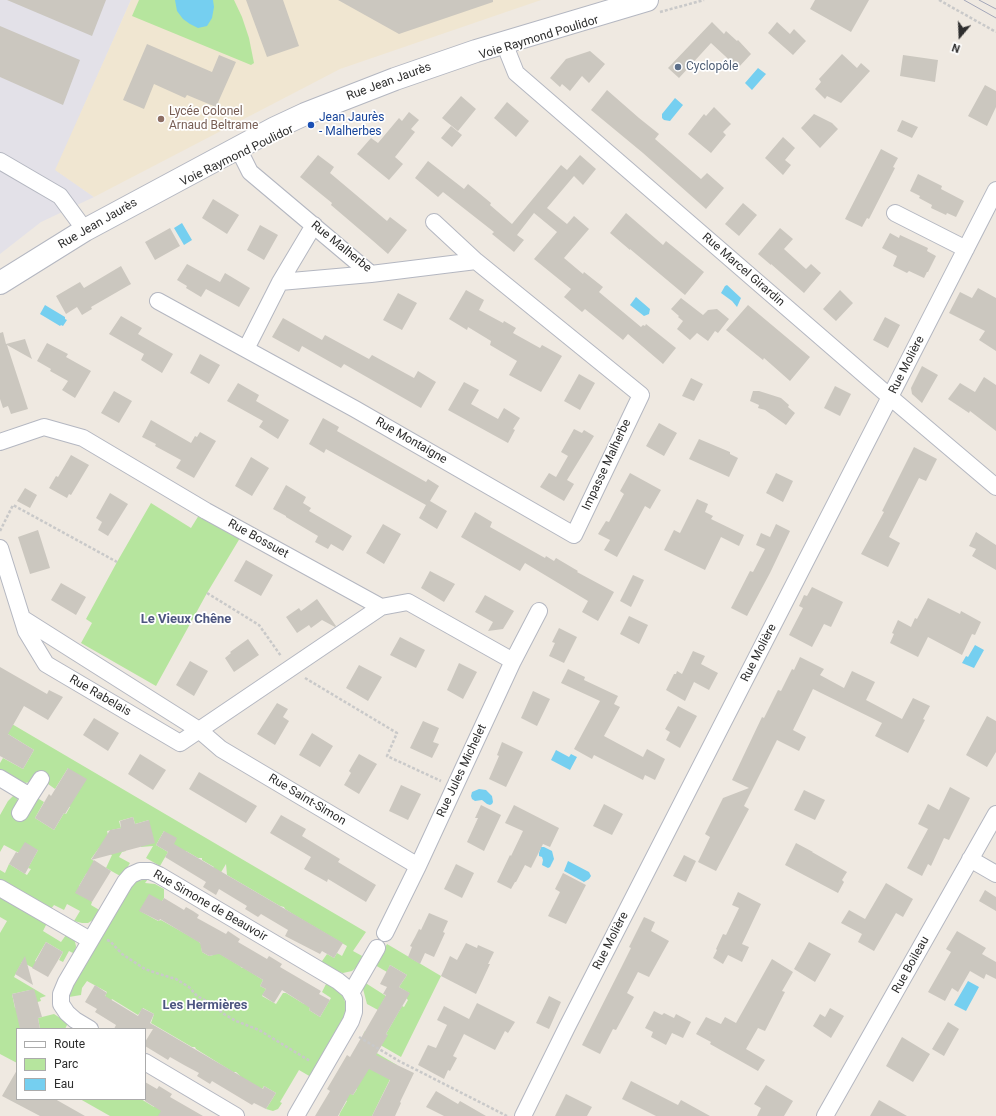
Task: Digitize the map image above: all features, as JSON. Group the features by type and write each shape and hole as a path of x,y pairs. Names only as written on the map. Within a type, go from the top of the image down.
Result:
{"main road":[{"name":"Rue Jean Jaurès","path":"0,283 86,230 238,148 305,114 395,79 476,51 653,6"}],"street":[{"name":"Rue Marcel Girardin","path":"504,43 516,74 996,487"},
{"name":"Rue Malherbe","path":"238,148 250,172 371,274 476,261"},
{"path":"0,161 60,196 86,230"},
{"name":"Rue Molière","path":"523,1116 574,1013 996,190"},
{"path":"895,212 966,249"},
{"path":"434,222 476,261"},
{"path":"246,349 280,282 314,225"},
{"name":"Impasse Malherbe","path":"476,261 640,395 574,535"},
{"path":"280,282 371,274"},
{"name":"Rue Montaigne","path":"158,301 362,413 574,535"},
{"name":"Rue Bossuet","path":"0,442 44,427 83,438 206,511 381,607"},
{"name":"Rue Rabelais","path":"0,548 26,631 46,664 180,743 381,607"},
{"path":"381,607 408,602 513,661"},
{"name":"Rue Jules Michelet","path":"385,932 418,866 513,661 539,611"},
{"name":"Rue Rabelais","path":"22,618 198,730"},
{"name":"Rue Saint-Simon","path":"198,730 221,749 418,866"},
{"path":"0,778 30,796"},
{"path":"20,813 41,779"},
{"name":"Rue Boileau","path":"825,1116 996,814"},
{"path":"970,860 996,874"},
{"name":"Rue Simone de Beauvoir","path":"88,1028 67,1013 62,1004 61,994 66,982 125,882 131,875 140,871 150,871 159,875 338,981 351,993"},
{"path":"0,888 93,936"},
{"path":"296,1116 351,1021 354,1012 354,999 351,993 377,948"},
{"path":"146,1063 236,1116"}],"path":[{"path":"653,6 704,0"},
{"path":"939,0 996,32"},
{"path":"0,531 13,505 117,562"},
{"path":"207,593 259,625 290,669 397,733 387,756 454,788"},
{"path":"93,936 110,941 122,954 145,969 176,979 189,987 197,996 212,1004 236,1022 259,1030 324,1069"},
{"path":"346,1030 399,1061 507,1116"}],"shaded area":[{"path":"0,0 131,0 56,170 94,197 41,222 0,254"},
{"name":"Lycée Colonel Arnaud Beltrame","path":"131,0 541,0 340,69 94,197 55,170"}],"green space":[{"path":"139,0 234,0 249,38 254,63 251,65 132,16"},
{"path":"151,503 191,528 199,515 240,538 207,593 156,686 81,643 92,623 86,619"},
{"path":"0,717 366,932 353,951 364,957 358,966 352,971 343,973 333,971 320,964 327,954 334,958 337,953 342,956 347,946 296,916 284,907 227,875 226,864 217,879 210,875 214,867 202,860 202,858 198,858 186,851 182,857 164,831 156,845 168,852 160,866 146,858 153,846 141,847 140,843 149,820 135,824 133,817 119,821 121,828 107,831 112,850 125,847 126,851 122,852 119,857 130,863 122,877 106,868 112,855 99,848 91,859 99,864 86,874 79,886 92,902 91,905 101,911 96,918 88,923 74,921 80,911 67,904 64,910 54,905 51,909 0,881 0,870 5,873 9,864 27,875 31,869 28,868 38,850 19,853 4,845 0,852 0,815 8,801 15,794 18,801 34,796 44,802 35,818 54,830 64,813 66,814 70,807 68,806 68,768 55,789 44,781 46,776 38,772 30,782 25,783 20,782 0,771 0,763 3,758 23,769 34,750 8,734"},
{"path":"148,879 145,883 155,884 164,889 164,898 162,901 140,911 158,921 161,920 198,941 201,944 202,952 209,956 213,955 215,951 263,980 260,986 266,989 262,996 276,1004 283,993 286,993 304,1004 313,1002 309,1010 320,1017 331,998 322,992 327,982 339,989 344,998 347,1010 344,1021 311,1077 299,1070 280,1102 282,1103 278,1109 273,1111 266,1109 276,1093 264,1086 259,1094 236,1072 233,1072 195,1047 192,1047 151,1023 154,1014 143,1008 138,1015 112,999 109,1005 103,1001 107,992 87,981 82,988 81,995 69,997 70,989 129,887 137,881"},
{"path":"0,895 48,921 43,931 61,942 68,932 74,938 76,946 75,954 69,951 63,962 59,960 63,952 46,942 35,961 40,964 37,970 22,962 14,977 46,996 40,998 41,1001 34,1003 30,990 12,994 15,1008 25,1006 20,1028 16,1028 16,1062 0,1054 0,933 7,921 0,917"},
{"path":"387,944 441,976 401,1057 363,1035 365,1031 373,1035 388,1035 386,1034 402,1006 404,1007 408,1000 406,998 409,993 399,987 407,975 390,965 387,972 375,965"},
{"path":"364,982 386,996 378,1010 367,1004 362,985"},
{"path":"54,1014 68,1023 66,1028 40,1028 38,1018"},
{"path":"375,1052 397,1065 372,1116 339,1116 347,1101 338,1096 342,1089 353,1095 357,1089 354,1087"},
{"path":"82,1100 143,1100 154,1107 158,1102 163,1116 110,1116"}],"water":[{"path":"175,0 213,0 214,7 212,18 207,26 198,28 183,19 177,11"},
{"path":"758,68 766,74 752,90 745,83"},
{"path":"675,98 683,105 670,121 664,120 662,118 662,114"},
{"path":"182,223 192,240 184,245 174,228"},
{"path":"727,285 741,298 737,307 732,301 721,293"},
{"path":"636,297 650,309 649,314 644,316 630,305"},
{"path":"45,305 65,317 67,320 63,326 60,326 40,314"},
{"path":"975,645 984,650 974,668 962,663 966,656 968,657"},
{"path":"556,750 569,757 571,754 577,757 570,770 551,760"},
{"path":"479,789 486,790 492,796 492,804 487,804 482,800 475,801 472,799 472,792"},
{"path":"541,847 552,851 554,859 548,868 542,865 542,857 539,856"},
{"path":"568,861 589,872 591,876 589,879 584,882 564,871"},
{"path":"968,981 979,987 966,1011 954,1005"}],"building":[{"path":"7,0 106,0 92,36"},
{"path":"246,0 283,0 299,46 267,57"},
{"path":"338,0 493,0 493,2 399,34"},
{"path":"815,0 869,0 851,32 810,9"},
{"path":"712,22 724,34 726,31 737,41 738,40 751,54 738,68 711,43 679,78 668,68"},
{"path":"777,22 790,34 794,29 806,41 793,55 768,33"},
{"path":"0,26 80,60 63,105 0,77"},
{"path":"147,44 212,72 219,55 236,62 216,107 187,95 185,98 154,84 144,109 123,100"},
{"path":"590,51 605,64 589,83 582,76 570,91 562,84 560,87 550,78 566,59"},
{"path":"842,54 857,68 861,63 870,71 841,103 827,96 825,99 815,89 821,82 819,79"},
{"path":"903,55 938,60 935,82 900,76"},
{"path":"985,85 996,91 996,107 987,126 968,116"},
{"path":"607,90 659,134 655,139 701,179 707,173 724,188 706,209 643,153 591,110"},
{"path":"461,96 476,109 458,131 442,118"},
{"path":"507,102 529,121 516,137 494,118"},
{"path":"714,107 731,124 723,132 726,135 711,153 688,134 704,114 706,116"},
{"path":"409,112 419,120 411,129 415,132 395,157 403,164 389,180 357,154 371,138 378,143 399,118 402,121"},
{"path":"814,114 832,123 838,129 820,148 801,128"},
{"path":"902,120 918,127 912,138 897,131"},
{"path":"451,126 462,135 452,147 441,138"},
{"path":"783,137 795,148 785,160 791,165 783,175 765,158"},
{"path":"881,149 898,158 893,167 895,168 869,219 867,218 862,227 845,219"},
{"path":"318,155 334,167 330,173 387,221 390,217 407,230 388,254 331,205 332,203 300,177"},
{"path":"580,155 596,169 583,185 574,176 547,208 567,224 574,216 589,229 564,258 583,274 584,272 603,287 599,292 641,327 643,325 645,326 646,324 676,348 663,364 628,334 623,340 585,309 582,312 564,297 571,289 534,259 557,232 534,213 517,235 524,240 514,252 492,234 494,232 443,192 438,197 415,178 428,161 464,189 468,184 491,203 490,205 512,224 561,165 567,170"},
{"path":"918,174 942,186 941,189 964,201 956,217 947,213 946,215 931,208 932,205 910,191"},
{"path":"213,199 239,215 227,234 202,218"},
{"path":"743,203 757,215 739,236 725,224"},
{"path":"626,213 663,245 666,241 704,272 685,295 610,233"},
{"path":"260,225 278,235 264,260 247,250"},
{"path":"170,228 180,246 155,260 145,242"},
{"path":"780,228 793,239 784,249 806,269 811,264 821,273 804,293 758,254"},
{"path":"890,233 899,238 900,235 928,248 927,251 936,256 924,278 909,271 907,273 893,266 897,256 882,248"},
{"path":"187,264 220,282 225,273 250,288 239,307 206,289 201,297 186,288 187,286 177,280"},
{"path":"121,266 131,284 91,307 92,309 82,315 77,307 66,314 56,296 80,282 84,288"},
{"path":"978,288 996,298 996,351 979,340 985,331 949,313 960,292 972,298"},
{"path":"466,290 484,300 479,310 516,328 513,333 540,348 542,345 562,356 541,392 509,375 517,361 490,345 491,341 468,327 467,330 449,319"},
{"path":"840,290 853,303 836,321 823,309"},
{"path":"398,293 417,303 402,330 383,320"},
{"path":"681,298 703,315 708,310 717,309 729,319 718,333 715,331 708,341 697,333 690,340 677,329 683,321 671,309"},
{"path":"748,305 810,357 790,381 764,358 763,360 726,330"},
{"path":"121,316 142,328 138,334 173,354 162,373 141,360 144,354 109,334"},
{"path":"885,317 900,325 888,348 873,340"},
{"path":"283,318 322,340 325,335 369,359 372,355 414,378 418,371 436,382 421,408 344,364 341,368 302,346 299,352 272,337"},
{"path":"3,332 6,344 25,339 32,359 7,345 28,409 11,414 8,406 3,408 0,399 0,333"},
{"path":"47,343 68,354 66,357 91,371 75,398 62,390 68,381 50,371 51,369 37,361"},
{"path":"200,354 220,365 209,384 190,373"},
{"path":"922,366 938,375 922,403 912,394 911,388"},
{"path":"579,374 595,383 580,410 564,401"},
{"path":"984,377 996,385 996,431 970,411 969,413 948,399 960,383 975,392"},
{"path":"691,378 703,384 694,401 682,396"},
{"path":"464,382 479,390 471,404 498,419 504,408 520,418 513,429 515,430 508,443 448,410"},
{"path":"238,383 259,395 256,401 289,420 278,439 259,427 263,421 227,401"},
{"path":"835,386 851,394 840,416 824,408"},
{"path":"114,391 132,401 119,423 101,413"},
{"path":"753,391 759,391 781,398 795,413 786,425 765,410 758,408 759,405 750,401"},
{"path":"323,418 339,427 337,431 426,482 428,479 439,486 430,501 447,511 437,529 419,518 426,505 326,449 324,453 309,444"},
{"path":"151,420 191,443 195,436 197,437 200,432 216,441 194,478 176,468 181,460 142,437"},
{"path":"659,423 677,433 664,456 646,446"},
{"path":"574,429 582,433 584,430 594,436 567,480 574,484 564,501 540,487 549,473 556,477 568,456 561,452"},
{"path":"699,439 730,452 730,454 738,458 729,477 689,459"},
{"path":"914,447 937,459 926,481 919,478 889,537 900,543 888,567 861,554 884,512 882,511"},
{"path":"71,455 89,465 71,495 69,494 67,498 49,488 56,476 58,477"},
{"path":"251,457 269,468 252,496 235,486"},
{"path":"630,473 661,490 650,509 645,506 617,557 604,550 610,540 598,534 606,521 609,522 624,494 620,491"},
{"path":"776,473 793,481 783,502 766,493"},
{"path":"286,485 306,497 303,503 311,508 309,511 352,536 343,551 331,544 328,549 315,542 318,536 273,509"},
{"path":"25,488 37,495 30,508 17,501"},
{"path":"110,493 128,504 108,536 98,530 102,522 96,518"},
{"path":"697,499 708,504 705,512 713,516 711,519 744,535 739,546 721,537 705,570 664,550 674,530 680,533"},
{"path":"475,512 492,522 490,527 545,558 546,556 554,561 556,558 578,571 577,572 614,592 598,621 582,612 588,601 525,563 520,571 461,537"},
{"path":"383,524 401,534 384,564 366,553"},
{"path":"776,524 790,531 747,616 731,608 750,571 753,572 765,549 756,545 761,533 770,537"},
{"path":"38,530 50,568 30,574 18,537"},
{"path":"976,532 996,545 996,570 972,556 976,549 969,546"},
{"path":"246,560 273,575 261,596 234,581"},
{"path":"430,571 455,584 444,602 421,588"},
{"path":"633,575 644,580 631,607 620,601"},
{"path":"61,583 86,597 76,615 51,600"},
{"path":"812,587 843,602 831,627 824,624 812,647 789,635 803,608 799,606 804,595 807,596"},
{"path":"485,595 514,611 503,629 488,631 493,622 475,612"},
{"path":"928,598 960,614 961,611 981,622 975,635 972,634 962,655 928,637 918,657 890,643 894,634 892,633 898,620 911,627"},
{"path":"317,599 336,626 335,627 322,620 311,628 309,625 297,633 286,617 299,608 301,611"},
{"path":"629,616 648,625 639,644 620,634"},
{"path":"559,628 577,637 564,663 549,656 555,643 552,642"},
{"path":"400,637 425,650 416,668 390,655"},
{"path":"248,639 259,655 234,672 225,658 231,653 230,652"},
{"path":"693,651 705,656 701,664 718,673 709,690 694,682 685,701 666,690 677,671 682,674"},
{"path":"800,657 824,669 820,675 844,688 852,671 875,682 866,700 902,719 913,698 930,706 923,719 925,720 908,753 875,736 882,723 813,689 793,730 806,737 799,751 777,740 744,806 749,809 716,871 698,862 710,837 705,834 723,798 749,788 732,780 762,717 764,718 778,690 781,691"},
{"path":"190,661 208,671 194,696 176,685"},
{"path":"459,663 477,672 463,699 447,690"},
{"path":"359,665 382,677 368,701 346,688"},
{"path":"0,667 47,694 49,690 63,697 48,720 24,706 8,734 34,750 23,769 0,756"},
{"path":"568,669 585,677 584,680 618,696 614,704 620,707 604,736 643,757 647,749 665,759 655,780 645,775 643,780 594,755 592,759 574,749 600,701 561,683"},
{"path":"533,691 550,699 537,726 521,718"},
{"path":"277,703 288,709 283,717 289,721 275,745 257,734"},
{"path":"678,706 697,716 680,748 666,740 670,732 665,729"},
{"path":"987,716 996,721 996,752 987,767 966,755"},
{"path":"94,718 119,733 108,751 83,735"},
{"path":"423,721 439,728 433,742 439,744 432,758 410,748"},
{"path":"312,733 333,746 320,767 299,755"},
{"path":"502,742 523,752 506,787 489,779 499,756 497,755"},
{"path":"140,754 166,770 153,790 128,774"},
{"path":"359,754 377,764 359,794 344,785 351,773 349,771"},
{"path":"68,768 87,779 54,830 35,818 49,794 51,796"},
{"path":"199,772 257,806 246,823 189,789"},
{"path":"401,785 421,794 408,820 389,811"},
{"path":"950,787 970,798 949,840 944,838 931,866 928,864 922,876 907,868 928,829 918,824 928,804 939,810"},
{"path":"804,790 825,800 815,820 794,810"},
{"path":"604,804 623,814 612,835 593,826"},
{"path":"481,805 501,815 484,851 467,842 478,818 475,818"},
{"path":"514,805 559,828 550,847 543,844 531,868 525,865 511,889 497,882 523,831 505,823"},
{"path":"281,815 306,829 302,836 340,859 338,862 376,885 366,902 328,879 327,882 304,869 311,857 270,833"},
{"path":"133,817 135,824 149,820 155,843 91,860 110,830 121,828 120,821"},
{"path":"164,831 177,838 174,844 343,943 334,958 322,951 320,954 285,936 288,930 261,914 258,917 245,909 247,906 219,889 216,895 203,887 206,882 165,857 168,852 156,845"},
{"path":"25,842 38,850 25,874 9,864 16,852 18,853"},
{"path":"796,843 847,872 842,880 844,882 838,893 785,865"},
{"path":"684,855 696,861 686,882 673,876"},
{"path":"94,860 111,871 92,902 75,893"},
{"path":"456,864 474,873 462,898 444,889"},
{"path":"563,873 586,885 566,924 548,916 560,892 555,889"},
{"path":"886,883 913,899 903,917 896,913 874,951 858,942 862,934 841,923 849,910 865,919"},
{"path":"985,890 996,897 996,911 979,901"},
{"path":"738,892 761,904 742,944 749,947 742,962 728,955 723,964 713,958 723,934 726,935 739,908 732,905"},
{"path":"149,894 162,901 164,898 184,910 186,907 199,915 197,918 226,934 228,931 240,939 238,942 267,959 269,956 282,964 280,967 321,991 319,994 330,1000 320,1017 309,1010 310,1008 282,990 274,1003 262,995 266,989 260,986 263,980 219,954 209,956 202,952 200,943 160,919 159,921 139,911"},
{"path":"429,913 448,921 443,932 445,933 434,957 425,953 420,964 408,957 412,947 410,946 419,929 421,930"},
{"path":"644,917 655,922 651,931 669,941 649,977 638,972 627,993 634,997 616,1030 613,1029 600,1054 582,1045 631,948 629,947"},
{"path":"957,931 986,948 982,954 996,962 996,979 986,974 984,979 970,971 958,992 952,988 945,1001 928,992 951,952 946,949"},
{"path":"46,942 63,952 48,977 32,968"},
{"path":"809,942 831,954 815,982 794,969"},
{"path":"466,943 477,948 478,945 494,952 476,994 441,976 450,956 457,960"},
{"path":"25,956 33,985 15,974"},
{"path":"772,959 793,972 782,991 785,992 765,1031 758,1028 746,1049 765,1060 758,1071 710,1044 711,1042 696,1034 706,1017 721,1024 725,1017 736,1023"},
{"path":"390,965 407,975 399,987 410,993 386,1034 388,1035 376,1055 414,1073 395,1116 372,1116 390,1080 369,1069 353,1095 350,1094 338,1116 315,1116 330,1091 327,1089 347,1055 350,1057 386,995 383,994 387,987 380,984"},
{"path":"95,985 107,993 105,996 138,1016 142,1008 154,1014 150,1023 263,1089 264,1086 276,1093 266,1109 254,1103 252,1105 212,1081 210,1084 197,1076 199,1073 170,1057 168,1060 146,1047 146,1040 153,1029 114,1028 116,1025 95,1012 97,1009 85,1002"},
{"path":"34,989 42,1017 38,1018 40,1028 20,1028 12,994"},
{"path":"549,996 561,1002 549,1029 536,1023"},
{"path":"477,1003 515,1022 508,1033 505,1031 495,1050 464,1034 453,1056 457,1058 450,1071 448,1070 444,1079 418,1065 428,1045 436,1048 447,1025 437,1020 444,1006 469,1019"},
{"path":"830,1008 844,1016 831,1038 813,1026 820,1014 825,1017"},
{"path":"654,1011 662,1015 664,1013 674,1018 676,1014 691,1022 683,1038 672,1033 666,1045 651,1037 653,1032 645,1028"},
{"path":"948,1022 959,1029 944,1056 932,1049"},
{"path":"902,1037 930,1054 913,1082 886,1066"},
{"path":"16,1072 16,1100 57,1100 85,1116 40,1116 2,1096"},
{"path":"631,1081 678,1105 681,1100 710,1116 656,1116 622,1099"},
{"path":"146,1083 157,1089 159,1086 172,1094 170,1097 203,1116 158,1116 161,1111 145,1101"},
{"path":"766,1085 793,1101 784,1116 757,1116 761,1108 754,1104"},
{"path":"436,1091 458,1104 460,1101 486,1116 444,1116 426,1107"},
{"path":"566,1094 592,1107 587,1116 555,1116"},
{"path":"879,1100 907,1116 870,1116"}],"tram line":[{"path":"964,0 996,18"},
{"path":"979,0 996,9"}],"place":[{"name":"Cyclopôle","path":"678,67"},
{"name":"Lycée Colonel Arnaud Beltrame","path":"161,119"},
{"name":"Jean Jaurès - Malherbes","path":"311,125"}],"district":[{"name":"Le Vieux Chêne","path":"186,620"},
{"name":"Les Hermières","path":"205,1006"}]}
